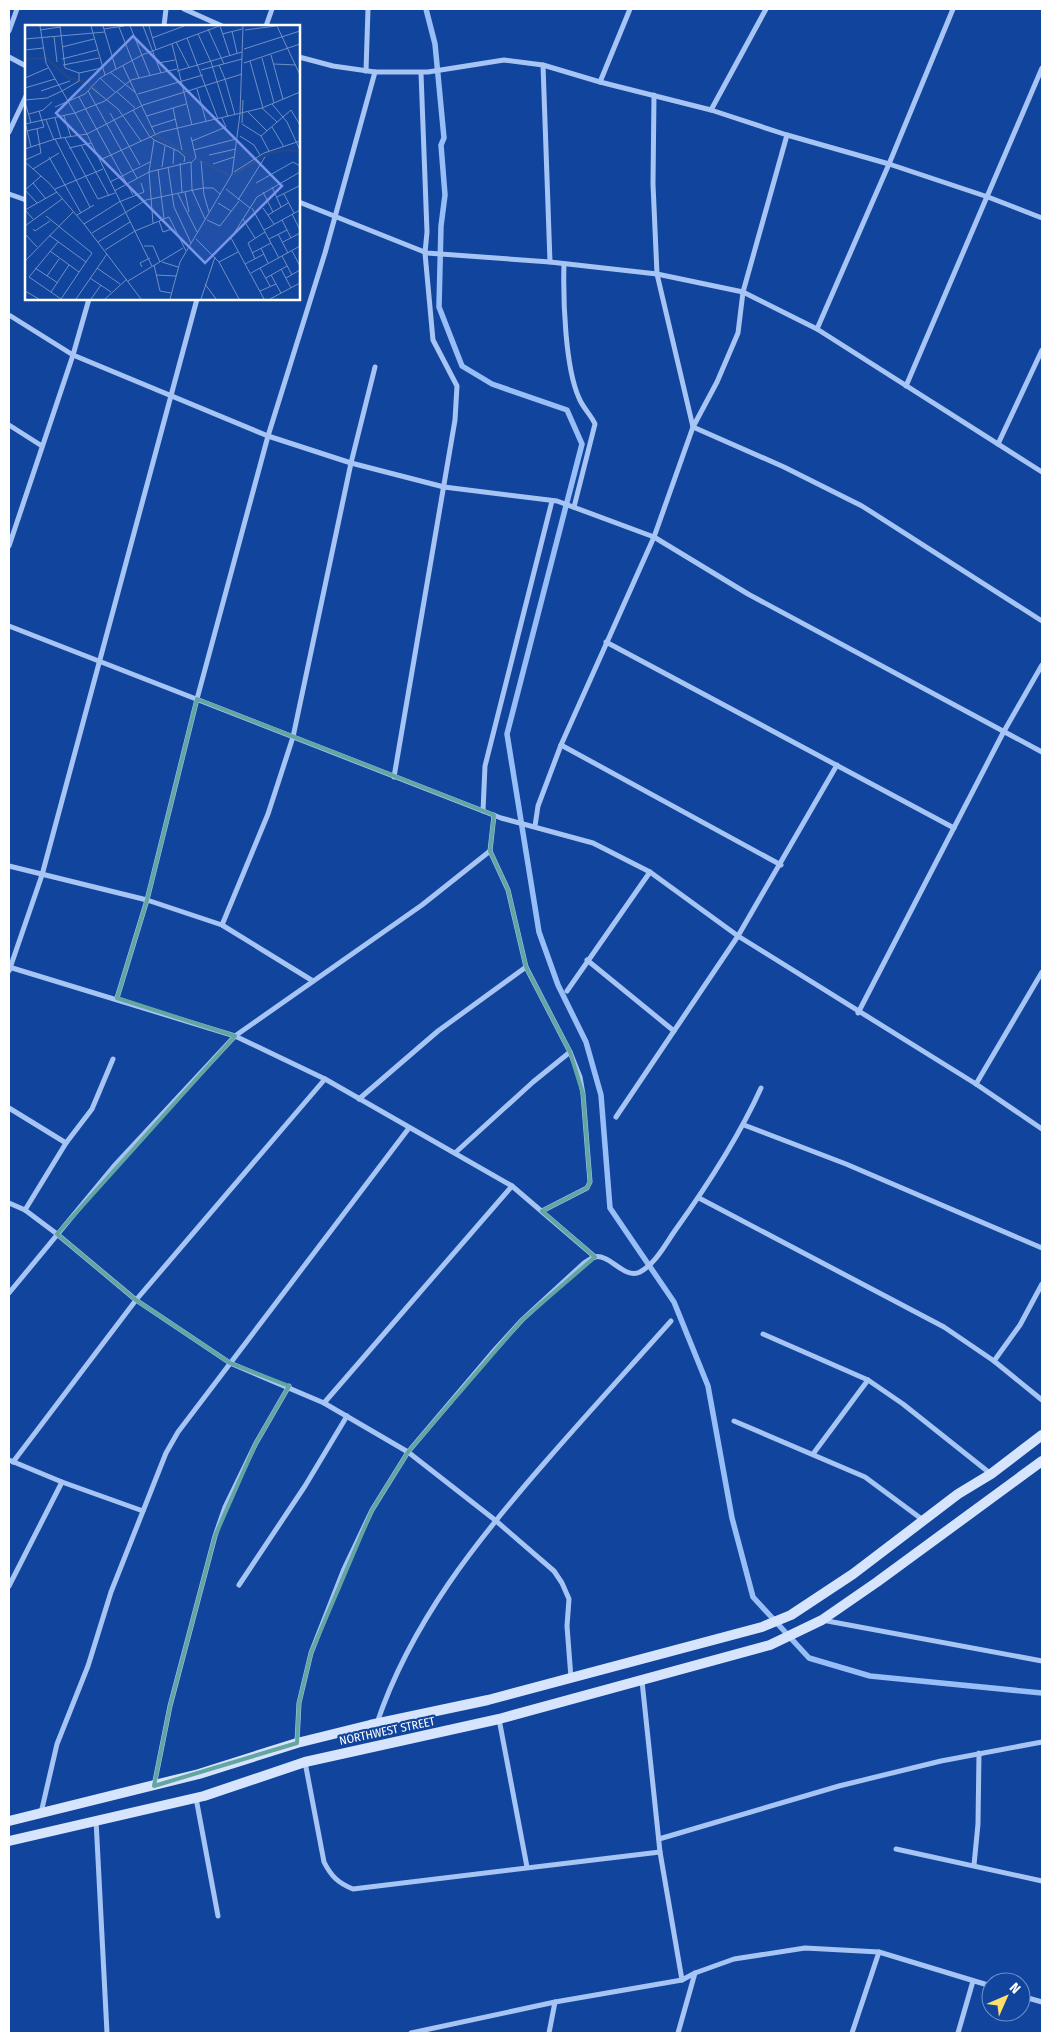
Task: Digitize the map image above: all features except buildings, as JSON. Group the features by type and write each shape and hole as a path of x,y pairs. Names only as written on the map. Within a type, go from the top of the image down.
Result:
{"main road":[{"name":"NORTHWEST STREET","path":"9,1821 199,1774 297,1743 377,1723 488,1700 762,1627 791,1615 853,1574 958,1494 991,1474 1042,1435"},
{"name":"NORTHWEST STREET","path":"9,1841 196,1798 305,1762 499,1719 770,1645 822,1620 1042,1461"}],"street":[{"path":"9,31 17,9"},
{"path":"164,25 166,9"},
{"path":"184,9 220,25"},
{"path":"266,25 272,9"},
{"path":"366,71 368,9"},
{"path":"711,110 766,9"},
{"path":"817,329 889,164 953,9"},
{"path":"600,82 627,10"},
{"path":"9,57 25,65"},
{"path":"300,57 333,66 375,72 421,73 504,60 543,65 600,82 654,94 711,110 788,135 889,164 988,197 1042,218"},
{"path":"543,65 550,262"},
{"path":"906,386 1042,68"},
{"path":"116,998 147,900 197,699 268,436 334,218 375,72"},
{"path":"394,777 444,487 458,394 457,386 433,340 426,253 427,232 421,73"},
{"path":"654,94 653,184 657,274 693,427"},
{"path":"9,132 25,98"},
{"path":"533,826 538,806 560,745 654,536 693,427 717,382 738,333 743,292 788,135"},
{"path":"9,194 25,200"},
{"path":"300,202 334,218 426,253 550,262 657,274 743,292 817,329 1042,472"},
{"path":"564,264 563,299 574,379 579,398 595,424 573,506"},
{"path":"9,546 73,355 89,300"},
{"path":"197,300 172,395 134,526 100,662 42,875 9,968 116,998 235,1036 325,1079 512,1186 595,1257 604,1258 630,1273 641,1271 654,1260 699,1198 744,1125 761,1088"},
{"path":"9,315 73,355 268,436 351,463 444,487 555,501 654,536 748,594 1003,733 1042,752"},
{"path":"998,444 1042,354"},
{"path":"222,925 268,814 294,736 351,463 375,367"},
{"path":"9,425 42,446"},
{"path":"693,427 784,467 862,506 1042,621"},
{"path":"483,811 485,766 555,501"},
{"path":"9,626 500,818 593,843 650,872 738,936 858,1013 976,1084 1042,1129"},
{"path":"606,642 954,828"},
{"path":"858,1013 1003,733 1042,664"},
{"path":"560,745 781,865"},
{"path":"616,1117 738,936 837,766"},
{"path":"494,815 490,851 508,890 526,966 570,1052 583,1094 590,1182 587,1188 542,1211"},
{"path":"9,1293 114,1166 235,1036 422,905 490,851"},
{"path":"9,866 147,900 222,925 313,981"},
{"path":"567,991 650,872"},
{"path":"587,960 674,1031"},
{"path":"359,1099 438,1031 526,966"},
{"path":"976,1084 1042,972"},
{"path":"455,1153 533,1082 570,1052"},
{"path":"25,1210 66,1142 92,1109 113,1059"},
{"path":"143,1511 62,1482 11,1461 136,1300 325,1079"},
{"path":"9,1108 66,1142"},
{"path":"744,1125 846,1164 1042,1248"},
{"path":"41,1814 57,1744 166,1453 178,1432 409,1128"},
{"path":"324,1403 512,1186"},
{"path":"699,1198 944,1327 994,1361 1042,1400"},
{"path":"9,1203 25,1210 57,1234 136,1300 230,1363 289,1386 324,1403 408,1452 495,1520 554,1571 570,1599 567,1626 571,1678"},
{"path":"297,1743 299,1703 311,1653 321,1625 372,1510 408,1452 522,1320 584,1263 595,1257"},
{"path":"994,1361 1020,1325 1042,1284"},
{"path":"377,1723 388,1689 427,1616 495,1520 672,1321"},
{"path":"763,1334 868,1380 903,1404 991,1474"},
{"path":"813,1454 868,1380"},
{"path":"154,1786 170,1706 224,1507 256,1443 289,1386"},
{"path":"238,1585 305,1486 347,1416"},
{"path":"734,1421 865,1477 924,1520"},
{"path":"9,1586 62,1482"},
{"path":"822,1620 1042,1661"},
{"path":"642,1681 660,1852 682,1980"},
{"path":"499,1719 527,1867"},
{"path":"659,1839 839,1786 979,1754 1042,1742"},
{"path":"974,1865 978,1824 979,1754"},
{"path":"305,1762 324,1862 330,1874 340,1884 353,1889 660,1852"},
{"path":"196,1798 218,1916"},
{"path":"96,1820 107,2033"},
{"path":"896,1849 1042,1881"},
{"path":"411,2033 555,2002 682,1980 695,1973 734,1959 805,1948 879,1952 981,1983"},
{"path":"852,2033 879,1952"},
{"path":"678,2033 695,1973"},
{"path":"958,2033 973,1981"},
{"path":"549,2033 555,2002"}],"highlighted area":[{"path":"197,699 494,815 490,851 508,890 526,967 570,1052 583,1094 590,1182 587,1188 542,1211 595,1257 522,1320 408,1452 372,1510 311,1653 299,1703 297,1743 154,1786 170,1706 215,1536 256,1443 289,1386 230,1363 136,1300 57,1234 235,1036 117,998 147,900"}],"waterway":[{"path":"426,9 435,44 444,138 441,145 445,195 441,226 439,307 462,366 492,384 567,410 582,444 507,734 539,932 558,985 586,1042 601,1095 610,1208 674,1302 708,1386 732,1518 753,1597 809,1658 870,1676 1042,1693"}]}
